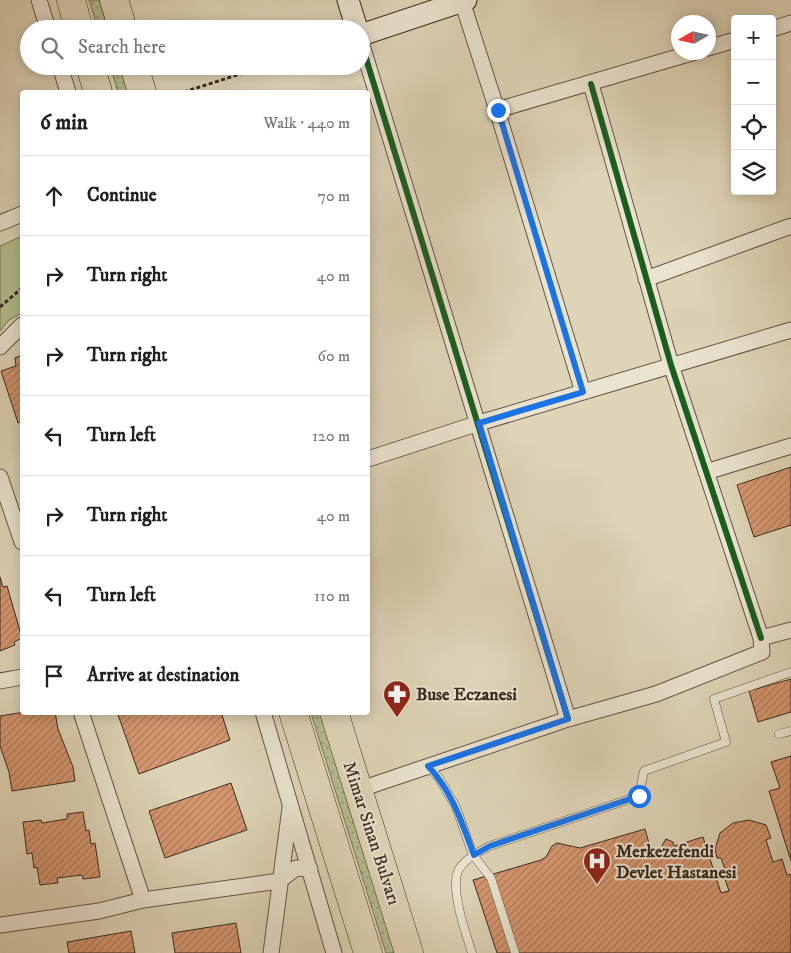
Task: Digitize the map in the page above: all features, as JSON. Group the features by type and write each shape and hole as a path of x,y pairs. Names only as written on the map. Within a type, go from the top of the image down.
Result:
{"highway":[{"path":"70,0 76,20"},
{"path":"114,0 120,20"},
{"path":"93,75 97,90"},
{"path":"137,75 141,90"},
{"path":"294,715 368,953"},
{"name":"Mimar Sinan Bulvarı","path":"335,715 410,953"}],"street":[{"path":"39,0 45,20"},
{"path":"348,0 354,20"},
{"path":"370,32 464,1 583,392"},
{"path":"776,28 791,23"},
{"path":"716,46 731,41"},
{"path":"498,110 671,59"},
{"path":"370,71 568,719"},
{"path":"63,75 67,90"},
{"path":"358,790 568,719 656,694 762,652 761,638 671,366 591,84"},
{"path":"0,223 20,215"},
{"path":"646,279 791,226"},
{"path":"0,348 20,328"},
{"path":"370,458 479,423 791,330"},
{"path":"706,472 791,446"},
{"path":"0,477 20,536"},
{"path":"761,638 791,630"},
{"path":"0,681 20,677"},
{"path":"82,715 143,900"},
{"path":"263,715 334,953"},
{"path":"272,953 279,881 290,804"},
{"path":"0,925 99,911 143,900 279,881 296,868 310,870"}],"lane":[{"path":"472,953 456,894 459,870 474,855 490,846 639,796 644,771 726,742 714,698 791,672"},
{"path":"779,734 791,731"},
{"path":"428,766 439,778 456,807 474,855 491,878 514,953"}],"path":[{"path":"190,90 237,75"},
{"path":"0,307 20,290"}],"green space":[{"path":"89,0 99,0 105,20 95,20"},
{"path":"113,75 123,75 127,90 117,90"},
{"path":"20,237 20,314 9,320 0,331 0,246"},
{"path":"312,715 323,715 397,953 386,953"}],"building":[{"path":"20,356 20,422 18,423 1,371 16,366 15,358"},
{"path":"791,467 791,525 754,537 737,485"},
{"path":"0,577 3,587 7,586 20,631 20,639 14,642 15,645 0,651"},
{"path":"791,679 791,712 758,722 749,691"},
{"path":"20,713 20,715 56,715 58,729 73,767 75,781 12,791 9,772 0,746 0,716"},
{"path":"118,715 222,715 230,740 139,774"},
{"name":"Merkezefendi Devlet Hastanesi","path":"791,756 791,861 769,791 780,788 771,762"},
{"path":"231,783 247,830 165,858 149,811"},
{"path":"83,812 86,831 89,830 91,844 95,843 100,877 83,879 82,875 57,878 58,883 40,885 37,867 34,868 32,853 27,854 23,822 41,820 42,823 67,819 67,814"},
{"name":"Merkezefendi Devlet Hastanesi","path":"749,820 766,825 771,838 766,840 773,862 782,859 787,875 791,874 791,953 497,953 473,880 541,860 546,857 552,846 557,843 580,848 645,829 652,854 664,850 662,845 666,839 673,842 674,846 703,837 721,893 729,891 724,876 727,875 721,858 717,858 715,849 720,833 733,823"},
{"path":"236,923 241,953 175,953 172,933"},
{"path":"131,931 135,953 69,953 67,942"}],"cycle path":[{"path":"370,71 568,719"},
{"path":"591,84 671,365 761,638"}],"place":[{"name":"Buse Eczanesi","path":"397,718"},
{"name":"Merkezefendi Devlet Hastanesi","path":"597,885"}],"route":[{"path":"498,110 583,392 479,423 568,719 428,766 439,778 456,807 474,855 490,846 639,796"}]}
